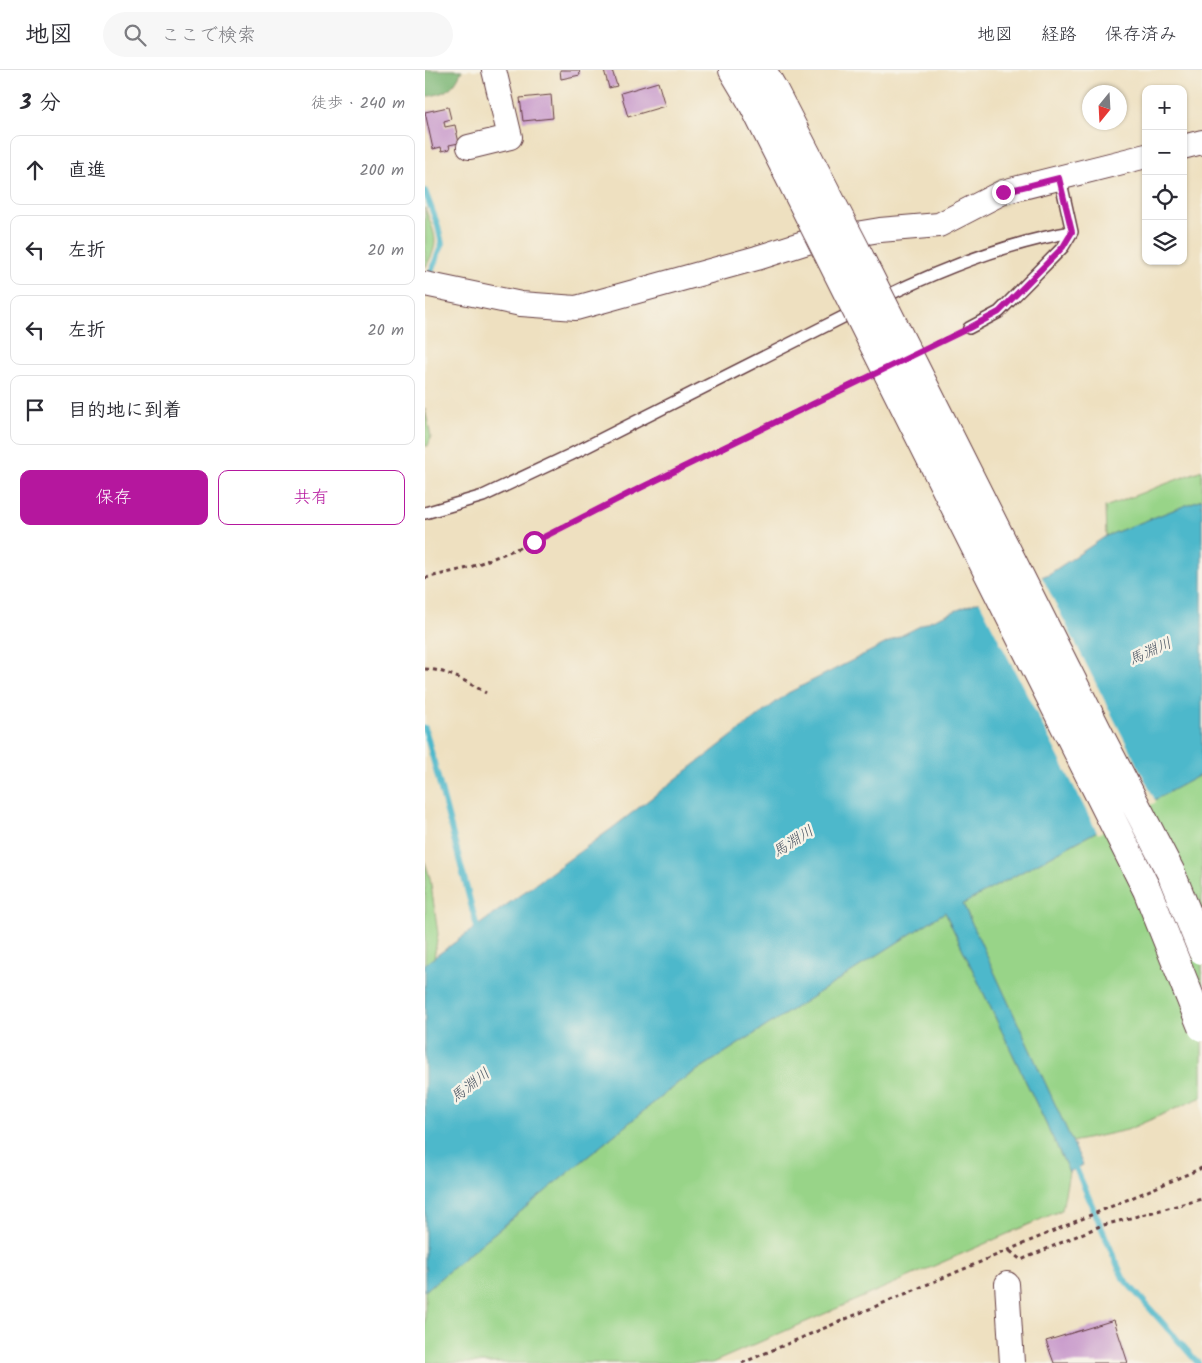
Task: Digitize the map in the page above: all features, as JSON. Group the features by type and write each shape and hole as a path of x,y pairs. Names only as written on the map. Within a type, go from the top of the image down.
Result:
{"street":[{"path":"469,147 510,136 495,70"},
{"path":"733,70 762,87 856,250 1101,738 1171,873 1202,950"},
{"path":"762,87 1147,890 1202,1027"},
{"path":"1187,146 1202,142"},
{"path":"425,284 521,304 575,308 807,242 880,230 939,225 1003,192 1142,157"},
{"path":"1007,1284 1012,1363"}],"lane":[{"path":"969,328 999,312 1063,247 1072,232 1059,178"},
{"path":"425,514 483,496 926,276 995,251 1072,232"}],"path":[{"path":"926,349 969,328"},
{"path":"425,578 467,568 534,542 866,378"},
{"path":"425,669 450,675 486,693"},
{"path":"742,1363 1202,1168"},
{"path":"1009,1251 1021,1260 1100,1226 1202,1199"}],"green space":[{"path":"425,70 462,70 452,86 444,92 425,97"},
{"path":"425,208 434,232 435,245 425,268"},
{"path":"425,409 431,437 428,446 425,446"},
{"path":"1202,470 1202,499 1106,536 1105,507"},
{"path":"1202,774 1202,1097 1127,1130 1072,1142 963,904"},
{"path":"425,862 430,878 438,934 434,958 425,964"},
{"path":"945,912 1069,1172 1062,1210 712,1363 425,1363 425,1291 679,1082"}],"water":[{"name":"馬淵川","path":"1202,499 1202,774 963,904 1083,1165 1069,1172 945,912 679,1082 425,1291 425,964 611,829 788,693 932,620 1049,574 1106,536"}],"pier":[{"path":"1041,575 1156,802 1098,834 978,599"}],"building":[{"path":"560,70 579,70 580,75 561,79"},
{"path":"604,70 612,70 617,86 609,88"},
{"path":"658,82 665,106 628,117 621,93"},
{"path":"551,95 553,118 523,121 520,98"},
{"path":"448,107 451,119 444,121 445,127 455,125 459,143 449,145 450,149 442,151 441,147 433,149 425,112"},
{"path":"1114,1320 1128,1363 1054,1363 1046,1341"}],"waterway":[{"path":"425,191 438,226 442,244 431,272"},
{"path":"425,728 479,935"},
{"path":"1076,1168 1123,1278 1198,1363"}],"route":[{"path":"534,542 999,312 1063,247 1072,232 1059,178 1003,192"}]}
